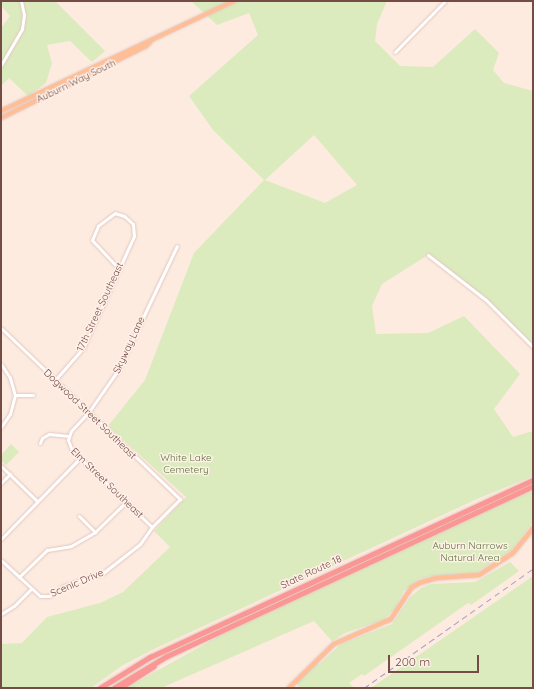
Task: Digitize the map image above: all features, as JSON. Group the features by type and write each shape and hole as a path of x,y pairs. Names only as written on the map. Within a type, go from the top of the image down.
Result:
{"highway":[{"name":"State Route 18","path":"100,688 150,657 533,480"},
{"name":"State Route 18","path":"114,688 167,656 533,486"},
{"path":"120,688 167,656"}],"main road":[{"name":"Auburn Way South","path":"1,111 150,42 234,1"},
{"name":"Auburn Way South","path":"1,118 146,46 150,42"},
{"path":"289,688 334,644 391,619 411,588 419,583 436,578 479,575 512,553 533,528"}],"street":[{"path":"1,65 22,29 24,16 21,1"},
{"path":"395,52 445,1"},
{"name":"17th Street Southeast","path":"55,380 83,348 117,268 134,236 134,228 124,216 115,213 107,217 94,231 94,244 117,268"},
{"name":"Skyway Lane","path":"69,436 88,413 118,370 177,246"},
{"path":"428,254 486,300 533,346"},
{"name":"Dogwood Street Southeast","path":"1,328 88,413 180,499"},
{"path":"1,364 10,378 15,395 10,414 1,427"},
{"path":"15,395 33,395"},
{"path":"40,443 42,438 49,434 69,436"},
{"name":"Elm Street Southeast","path":"69,436 70,446 80,458 152,527"},
{"path":"1,539 80,458"},
{"path":"1,466 37,501"},
{"path":"1,483 10,474"},
{"name":"Scenic Drive","path":"31,588 40,596 49,596 64,586 103,573 140,544 152,527 180,499"},
{"path":"19,577 47,550 71,546 95,532 126,502"},
{"path":"79,516 95,532"},
{"path":"1,560 31,588 14,606 1,614"}],"green space":[{"path":"1,1 55,1 105,51 92,62 70,41 47,45 52,63 46,83 28,96 9,78 1,86 1,28 10,16 1,6"},
{"name":"White Lake Cemetery","path":"191,1 387,1 377,24 375,41 400,66 433,67 475,29 499,53 493,70 504,83 533,91 533,347 486,300 428,255 382,284 372,306 376,334 428,333 464,316 520,374 494,409 513,437 533,431 533,476 477,499 152,650 123,665 91,688 1,688 1,644 22,643 47,617 100,603 123,592 170,547 154,531 186,497 108,426 145,380 194,253 264,180 213,130 189,96 258,35 249,13 217,25","holes":["314,135 357,185 325,203 265,180"]},
{"path":"11,444 19,452 6,465 1,460 1,455"},
{"path":"533,491 533,522 511,551 474,574 434,576 419,579 404,591 394,610 383,620 345,633 332,641 314,621 161,688 126,688 223,634 487,509"},
{"name":"Auburn Narrows Natural Area","path":"510,562 519,571 471,605 468,603 364,676 362,674 349,683 354,688 300,688 295,682 316,661 319,664 341,644 392,624 410,597 421,588 431,584 475,582"},
{"name":"Auburn Narrows Natural Area","path":"533,576 533,688 371,688"}],"railway":[{"path":"364,688 533,569"}]}
